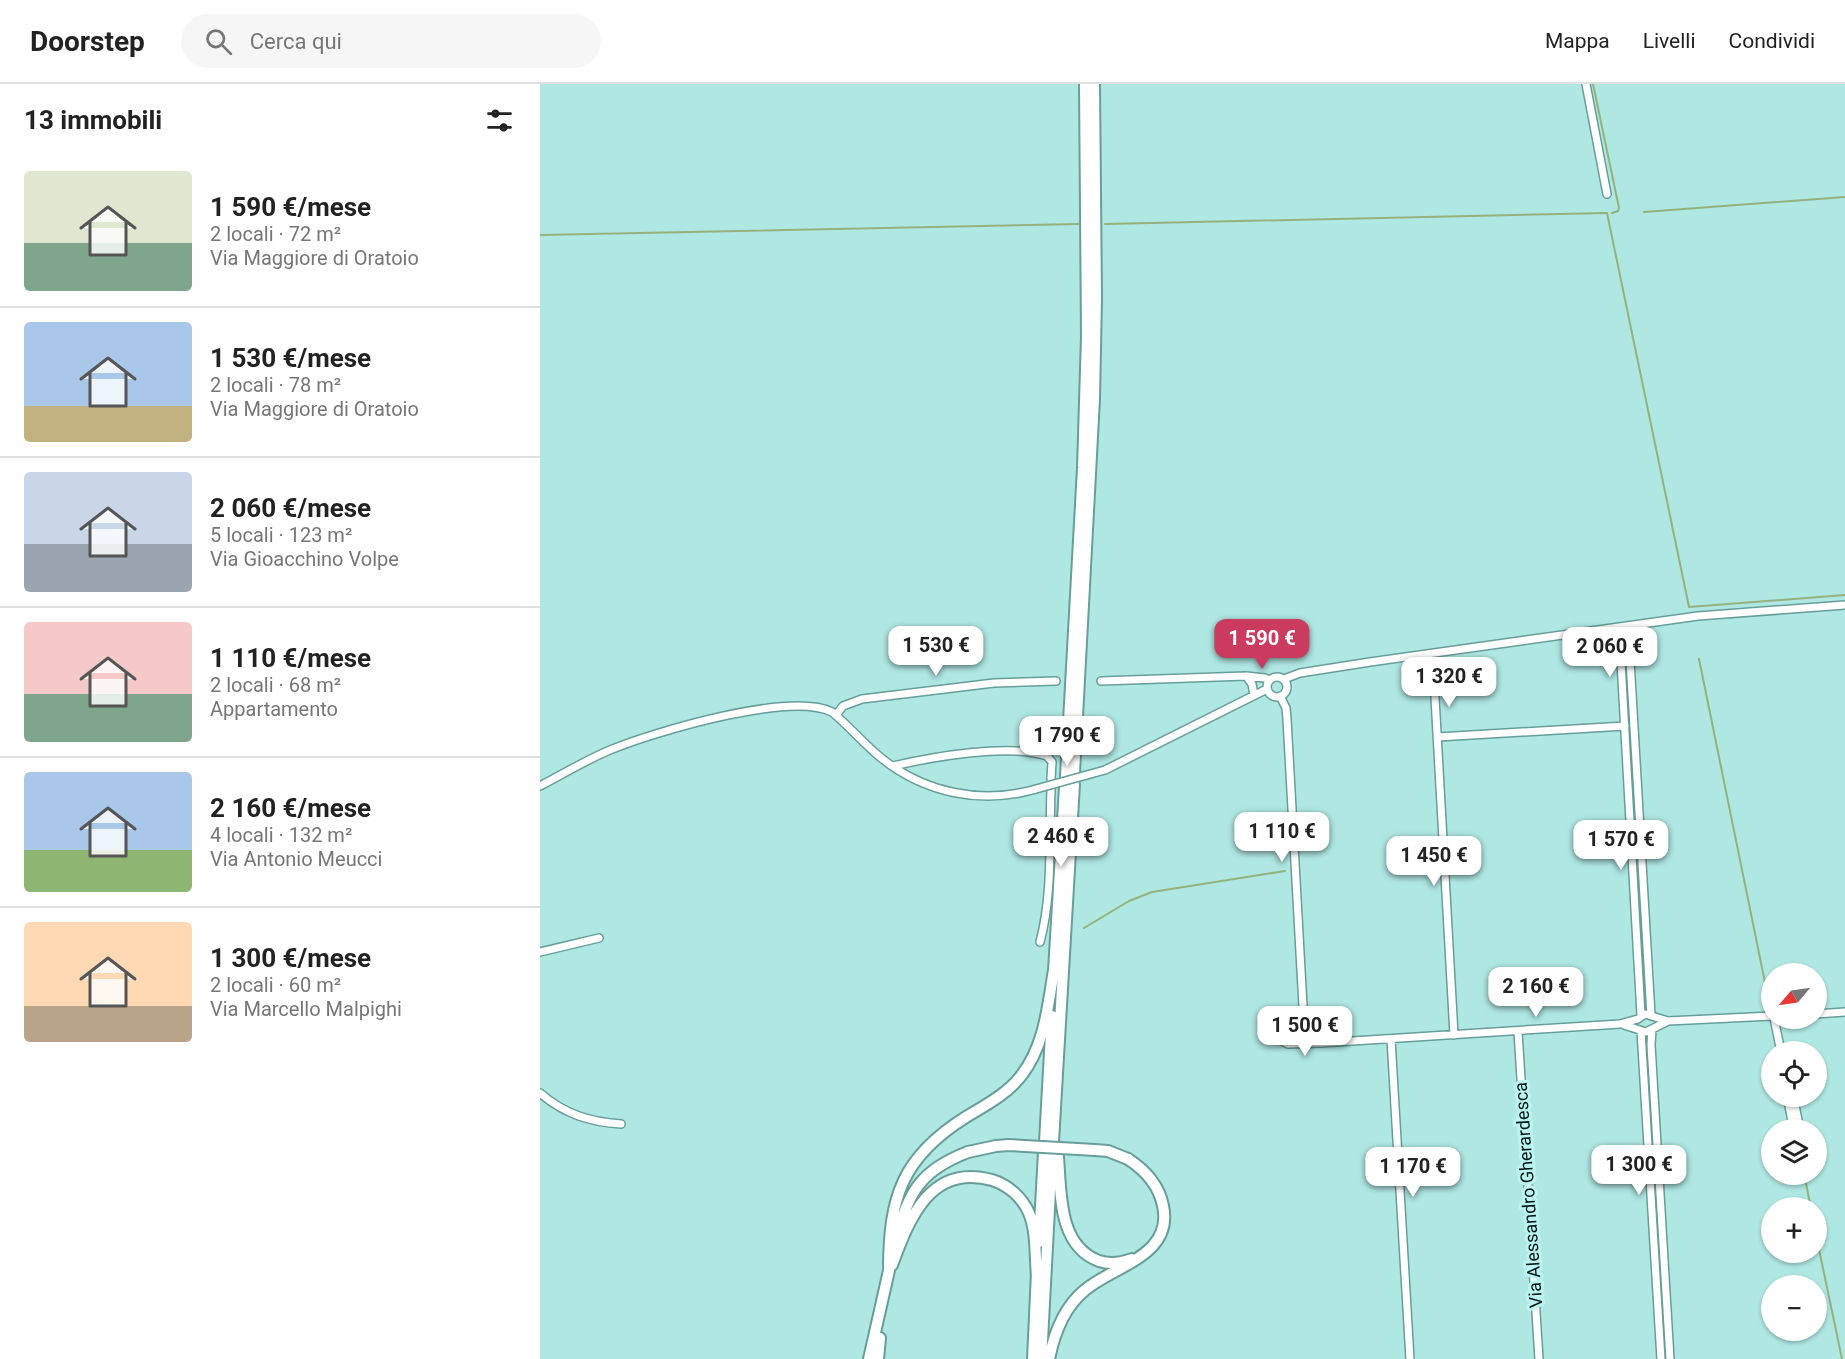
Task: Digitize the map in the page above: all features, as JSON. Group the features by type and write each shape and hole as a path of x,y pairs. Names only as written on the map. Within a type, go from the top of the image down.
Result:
{"highway":[{"path":"1041,1359 1054,1123 1083,468 1087,336 1085,84"},
{"path":"1033,1359 1037,1277 1052,1147 1055,964 1070,780 1094,416 1096,307 1094,84"},
{"path":"889,1271 892,1221 898,1195 906,1176 920,1154 933,1140 1000,1096 1022,1076 1035,1053 1043,1032 1055,964"},
{"path":"869,1359 902,1216 912,1193 924,1176 980,1148 1009,1145 1112,1153 1128,1159 1145,1172 1154,1183 1164,1208 1160,1235 1146,1253 1090,1286 1080,1295 1060,1325 1049,1359"},
{"path":"1052,1147 1064,1214 1076,1244 1089,1256 1106,1263 1120,1263 1146,1253"},
{"path":"889,1271 910,1221 921,1203 944,1184 969,1177 1003,1184 1024,1204 1031,1222 1037,1277"},
{"path":"862,1359 869,1331 882,1303"},
{"path":"878,1359 882,1303"}],"street":[{"path":"1586,84 1607,194"},
{"path":"1101,681 1246,676 1269,680 1275,677 1284,680 1300,673 1347,665 1698,616 1845,605"},
{"path":"1628,626 1652,1016 1655,1023 1652,1029 1651,1045 1670,1359"},
{"path":"1619,627 1639,1017 1637,1025 1640,1030 1661,1359"},
{"path":"1246,676 1252,684 1254,695"},
{"path":"1269,680 1267,689 1271,695 1280,696"},
{"path":"1280,696 1286,688 1284,680"},
{"path":"1434,680 1454,1035"},
{"path":"836,715 843,706 862,699 985,684 1056,681"},
{"path":"540,786 612,749 676,728 724,716 803,705 824,708 836,715 878,755 893,766 929,785 964,795 998,797 1105,770 1267,689"},
{"path":"1280,696 1286,708 1287,719 1304,1024 1310,1038 1321,1042"},
{"path":"1438,737 1625,726"},
{"path":"893,766 978,753 1020,752 1047,756 1052,762 1051,779"},
{"path":"1040,942 1046,911 1051,790"},
{"path":"540,952 599,938"},
{"path":"1827,1013 1845,1012"},
{"path":"1304,1024 1286,1019 1276,1026 1274,1031 1276,1038 1288,1044 1518,1032 1620,1024 1639,1017 1652,1016 1668,1021 1761,1017"},
{"path":"1620,1024 1646,1032 1668,1021"},
{"path":"1288,1044 1304,1024"},
{"name":"Via Alessandro Gherardesca","path":"1518,1032 1539,1359"},
{"path":"1391,1039 1410,1359"},
{"path":"540,1093 552,1103 584,1119 621,1124"},
{"path":"1789,1107 1792,1121 1798,1120 1795,1107"}],"waterway":[{"path":"1593,84 1619,208 1618,211 1612,213"},
{"path":"1644,212 1845,197"},
{"path":"1105,224 1606,213"},
{"path":"1607,213 1689,607 1845,595"},
{"path":"540,235 1079,224"},
{"path":"1699,659 1761,963"},
{"path":"1084,928 1129,901 1152,892 1285,871"},
{"path":"1806,1185 1809,1197"},
{"path":"1822,1263 1842,1359"}]}
